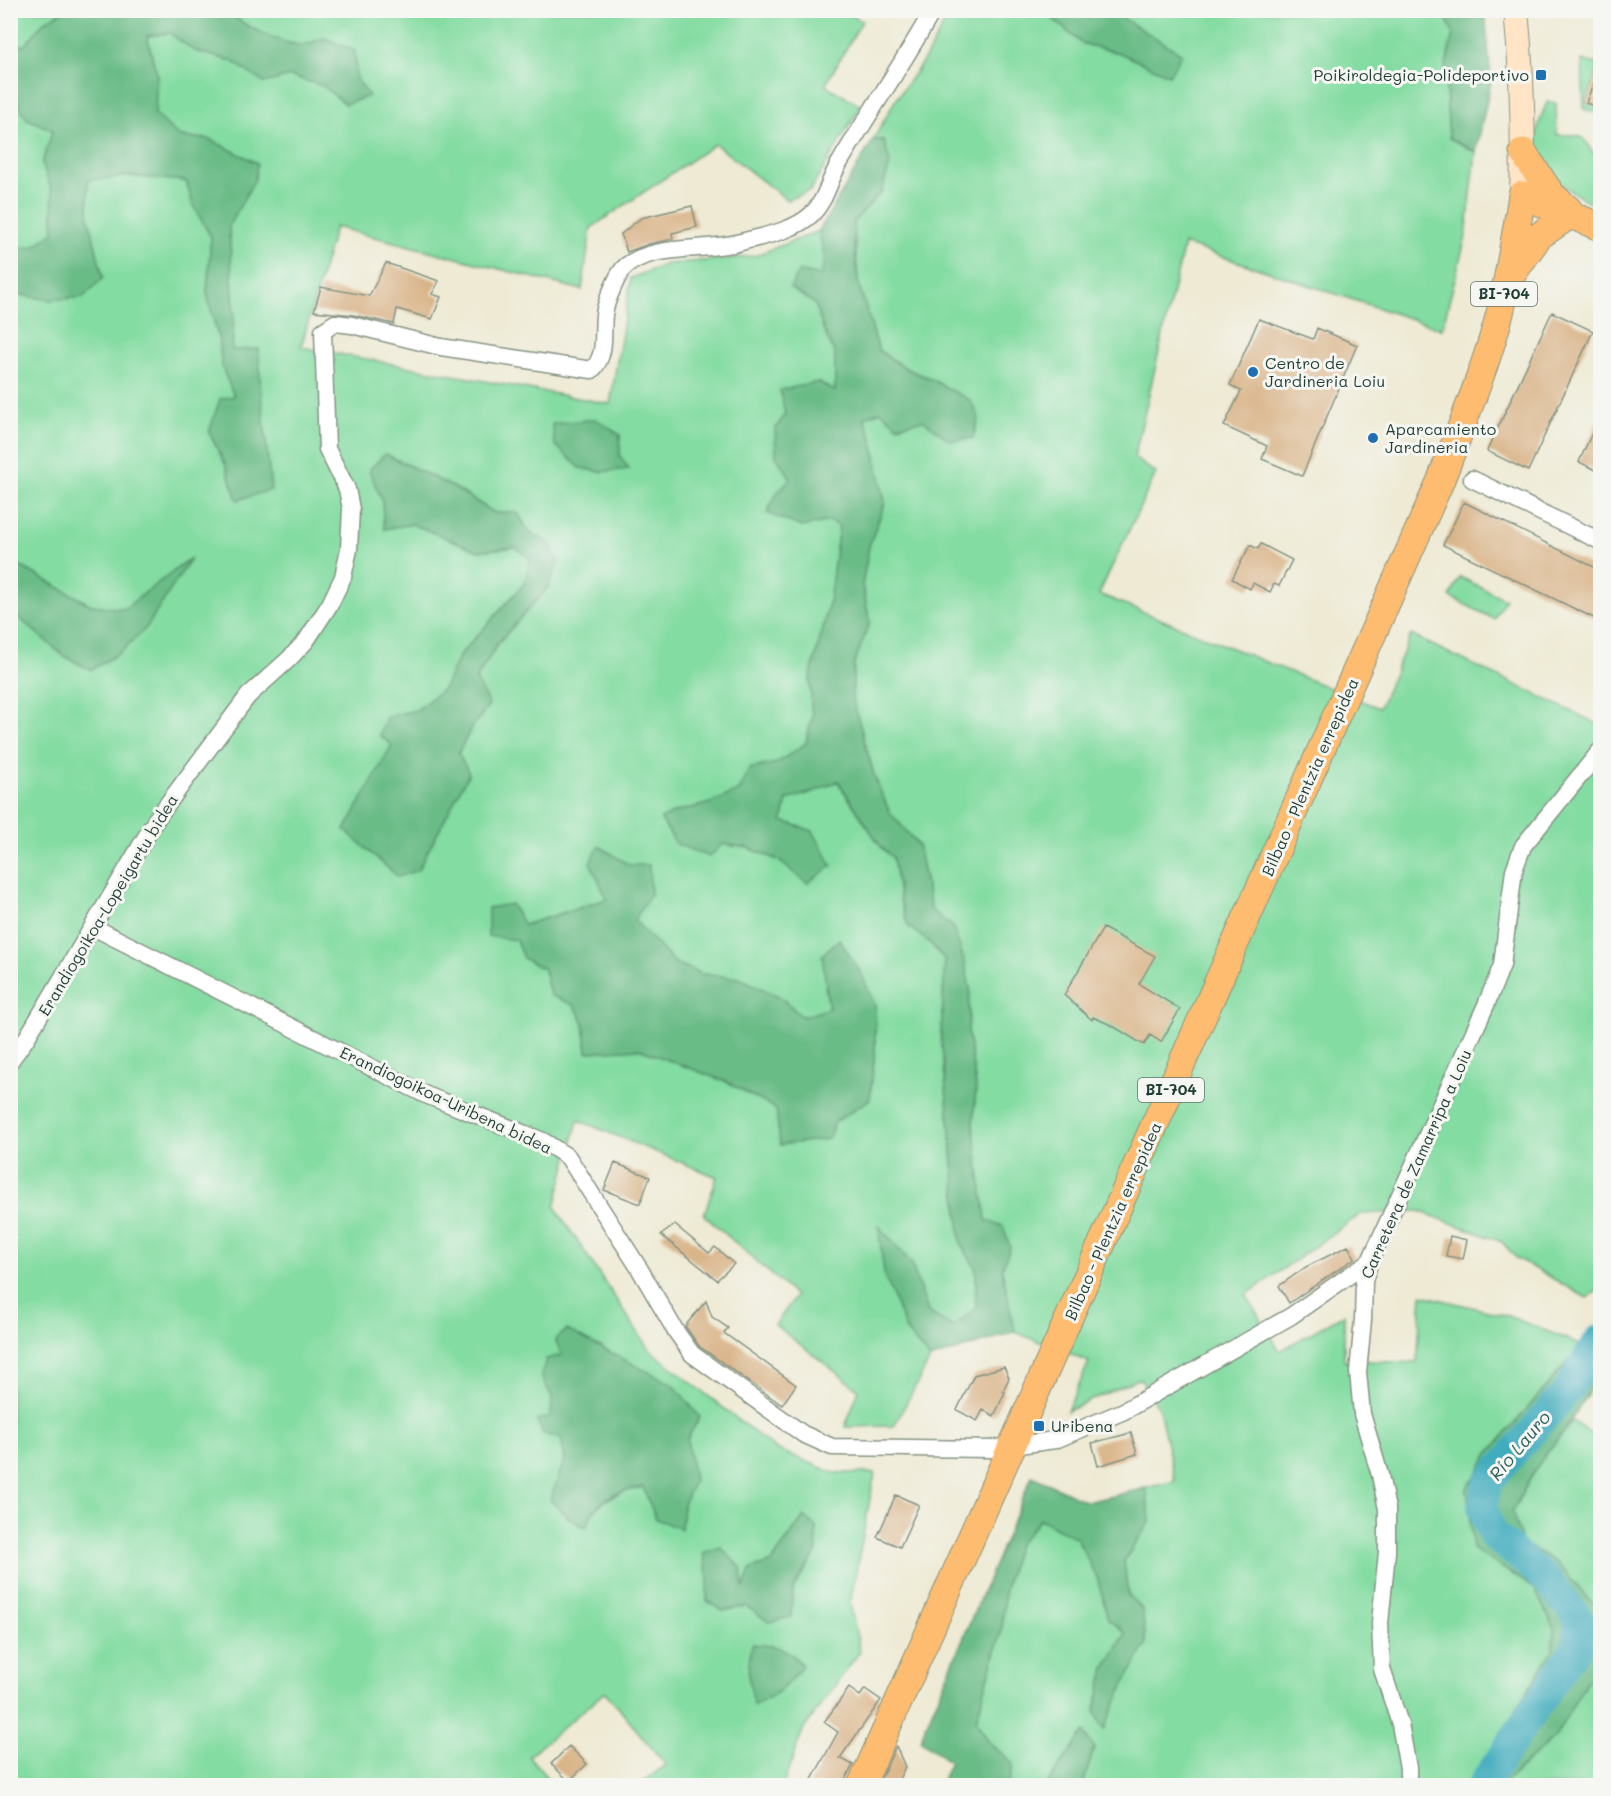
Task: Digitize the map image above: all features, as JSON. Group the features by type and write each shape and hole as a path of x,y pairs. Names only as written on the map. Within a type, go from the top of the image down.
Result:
{"main road":[{"path":"1516,10 1522,77 1522,195 1582,220"},
{"path":"1523,152 1551,194 1582,220"},
{"name":"BI-704","path":"1506,284 1514,250 1522,195"},
{"path":"1506,284 1539,236 1582,220"},
{"name":"Bilbao - Plentzia errepidea","path":"861,1785 1014,1446 1416,538 1474,391 1499,315 1506,284"}],"street":[{"name":"Erandiogoikoa-Lopeigartu bidea","path":"10,1061 27,1039 157,818 248,696 306,641 330,604 343,577 349,549 351,509 347,489 327,449 323,331 335,323 352,325 441,347 592,370 599,363 607,301 616,278 625,266 647,254 729,246 776,233 799,224 812,214 823,200 842,157 910,52 933,10"},
{"path":"1472,478 1600,541"},
{"name":"Carretera de Zamarripa a Loiu","path":"1408,1785 1408,1768 1400,1724 1382,1669 1380,1623 1387,1552 1387,1509 1362,1413 1358,1372 1364,1281 1370,1261 1502,965 1514,870 1523,846 1600,751"},
{"name":"Erandiogoikoa-Uribena bidea","path":"93,927 416,1090 543,1142 568,1157 692,1354 803,1434 832,1447 990,1449 1054,1440 1124,1411 1291,1316 1370,1261"}],"green space":[{"path":"64,10 229,11 252,28 285,42 302,45 325,38 355,51 356,78 369,96 345,104 323,86 290,76 264,83 232,61 195,51 169,33 147,36 157,75 155,114 180,137 209,139 257,163 255,179 229,226 234,311 232,350 259,349 260,383 271,490 237,500 225,464 209,432 220,399 234,396 222,367 218,336 207,294 211,237 193,205 186,181 128,176 88,180 88,214 103,278 83,297 51,300 11,293 11,250 35,246 54,232 52,192 42,163 53,130 27,119 11,92 11,42 24,46 44,22"},
{"path":"842,10 862,21 825,85 861,106 810,191 787,200 715,144 591,228 582,290 335,227 301,347 610,404 631,278 667,264 754,256 819,231 825,261 815,304 835,354 835,392 818,382 801,387 775,430 791,478 777,493 802,527 829,521 839,526 829,603 810,679 812,717 806,743 777,763 749,769 740,790 711,803 675,812 661,819 676,844 709,856 722,844 749,848 778,860 808,883 813,831 782,821 787,800 837,781 881,847 893,858 900,900 908,926 929,942 945,960 941,1037 961,1244 976,1269 976,1308 953,1327 928,1312 911,1263 884,1273 907,1332 930,1359 894,1426 845,1427 859,1390 775,1325 796,1296 704,1215 717,1177 578,1120 555,1207 649,1349 774,1448 834,1473 875,1473 850,1603 860,1651 803,1730 783,1785 639,1785 666,1765 605,1692 529,1756 553,1785 454,1786 450,1782 445,1786 11,1785 11,611 64,656 189,559 124,609 91,605 11,561 11,293 51,300 103,278 88,214 88,180 128,176 186,181 193,205 211,237 207,294 218,336 222,367 234,396 209,433 225,463 260,383 259,350 232,350 234,311 229,226 255,179 257,163 209,139 180,137 154,114 157,75 147,36 169,33 195,51 232,61 264,83 290,76 323,85 345,104 325,38 302,45 285,42 252,28 229,11","holes":["573,423 620,435 620,456 552,424","385,454 455,488 495,513 517,512 529,532 550,544 549,586 498,643 476,679 489,705 471,729 458,754 345,830 392,745 417,710 444,688 459,656 524,584 531,559 515,547 479,551 412,524 384,528 382,501","599,846 629,865 651,894 633,920 675,963 702,974 739,978 780,997 803,1017 829,1009 825,986 875,1005 875,1049 870,1099 816,1133 781,1145 776,1109 727,1082 639,1049 587,1052 584,1022 574,1005 550,995 544,969 523,958 516,940 524,925 607,899 600,880","562,1356 699,1417 687,1439 694,1481 683,1504 681,1528 656,1519 643,1487 615,1496 603,1502 591,1513 551,1500 565,1459 561,1438 537,1421 551,1416 552,1397 541,1376","804,1516 817,1551 793,1589 791,1617 769,1622 746,1606 723,1611 707,1601 708,1577 703,1553 741,1568 742,1590 751,1569 772,1562"]},
{"path":"10,11 64,11 44,22 24,46 11,42"},
{"path":"951,11 1044,11 1081,43 1120,53 1169,75 1181,54 1111,11 1443,11 1453,33 1445,71 1449,138 1476,152 1466,236 1442,329 1184,244 1134,458 1156,473 1099,594 1379,708 1411,635 1600,725 1600,1289 1587,1298 1516,1258 1502,1242 1419,1211 1361,1214 1246,1295 1280,1351 1344,1314 1344,1360 1417,1363 1422,1295 1508,1316 1582,1345 1490,1452 1467,1489 1474,1549 1534,1588 1554,1628 1553,1650 1470,1785 1083,1785 1094,1748 1084,1733 1046,1785 1008,1785 1013,1764 989,1742 976,1721 1002,1629 1005,1589 1017,1546 1040,1519 1077,1538 1098,1580 1108,1618 1126,1633 1105,1668 1125,1682 1146,1645 1142,1609 1128,1595 1124,1561 1150,1521 1146,1488 1175,1481 1159,1409 1140,1378 1067,1411 1089,1362 1015,1332 1002,1269 1010,1247 986,1220 981,1188 973,1124 976,1087 968,1034 970,988 953,927 931,910 918,845 889,812 874,775 852,697 854,664 870,622 862,585 869,546 885,503 872,438 864,417 882,411 897,426 923,420 929,378 907,369 879,351 858,282 854,221 882,191 884,140 873,140 895,101 926,57"},
{"path":"1044,11 1111,11 1182,54 1169,75 1120,53 1081,43"},
{"path":"1443,11 1485,11 1491,81 1476,152 1449,138 1445,71 1453,33"},
{"path":"1600,51 1600,63 1586,103 1600,108 1600,114 1584,109 1582,60 1596,64"},
{"path":"10,92 27,119 53,130 42,163 52,192 54,232 35,246 11,250"},
{"path":"1547,102 1556,103 1557,135 1579,136 1586,141 1592,153 1600,150 1600,207 1569,190 1550,174 1543,164 1538,154 1536,137"},
{"path":"873,140 884,140 890,163 882,191 854,221 854,243 858,282 879,351 907,369 970,400 979,417 973,438 950,441 923,420 897,426 881,411 864,417 872,438 885,503 869,546 862,585 870,622 854,664 852,697 874,775 889,811 918,845 931,910 953,927 964,960 970,988 968,1034 976,1087 973,1125 986,1220 1003,1226 1010,1247 1002,1269 1015,1332 930,1359 907,1332 884,1273 878,1225 911,1263 928,1312 953,1327 976,1308 976,1269 961,1244 941,1037 945,960 929,942 908,926 900,900 893,858 881,847 838,781 787,800 782,821 813,831 832,866 807,883 778,860 749,848 722,844 710,857 676,844 661,819 675,812 711,803 740,790 749,769 777,763 806,743 812,717 810,679 829,603 839,526 829,521 802,527 767,513 777,493 791,478 776,457 775,430 785,414 780,390 818,382 835,391 835,354 815,304 790,288 799,271 820,276 825,261 819,231"},
{"path":"596,419 620,435 620,456 629,469 600,472 580,468 555,445 552,424"},
{"path":"385,454 455,488 494,513 517,512 529,532 550,544 558,561 549,586 498,643 476,679 489,705 471,729 458,753 469,773 418,870 398,877 345,830 392,745 379,735 387,716 417,710 444,688 459,656 524,584 531,559 515,547 479,551 412,524 384,529 382,501 369,470"},
{"path":"191,558 146,628 121,652 91,670 64,656 11,611 11,561 91,605 124,609"},
{"path":"1460,577 1505,599 1494,619 1450,597"},
{"path":"599,846 629,865 649,865 651,894 634,920 675,963 702,974 739,978 780,997 803,1017 829,1008 822,955 839,939 861,973 875,1005 875,1049 870,1099 835,1122 828,1139 780,1145 776,1109 727,1082 639,1049 587,1052 584,1022 574,1005 550,995 544,969 523,958 516,940 488,936 488,908 511,904 524,925 607,899 590,862"},
{"path":"567,1330 674,1385 700,1417 687,1439 694,1481 683,1504 681,1529 656,1519 643,1487 607,1498 595,1509 586,1528 569,1518 550,1500 565,1459 561,1438 543,1434 537,1420 551,1416 552,1397 541,1376 546,1359 562,1355 555,1339"},
{"path":"1582,1345 1600,1352 1594,1381 1577,1411 1535,1470 1512,1512 1522,1542 1557,1563 1588,1599 1600,1609 1600,1672 1586,1682 1555,1737 1501,1785 1470,1785 1553,1650 1554,1628 1534,1588 1473,1549 1467,1489 1490,1452"},
{"path":"1572,1421 1600,1439 1600,1609 1588,1599 1557,1563 1522,1542 1512,1512 1539,1464"},
{"path":"1032,1476 1087,1502 1146,1488 1150,1521 1124,1561 1128,1595 1142,1609 1146,1645 1125,1682 1104,1730 1095,1712 1105,1668 1126,1633 1108,1619 1098,1580 1077,1538 1040,1519 1017,1546 1005,1589 1002,1629 976,1721 989,1742 1013,1764 1008,1785 940,1785 950,1762 920,1740"},
{"path":"804,1516 816,1527 817,1551 793,1589 791,1617 769,1622 746,1606 723,1611 707,1600 708,1577 703,1553 721,1547 741,1568 743,1589 751,1569 772,1562"},
{"path":"751,1644 785,1650 802,1665 781,1689 754,1705 748,1675"},
{"path":"1600,1672 1600,1785 1501,1786 1555,1737 1586,1682"},
{"path":"1084,1732 1094,1748 1083,1785 1046,1785"}],"building":[{"path":"1600,68 1600,108 1586,103"},
{"path":"692,206 697,227 672,233 673,239 627,252 621,234 641,218"},
{"path":"386,263 439,281 432,294 441,297 432,319 397,309 394,324 353,315 314,311 321,287 369,296"},
{"path":"1552,312 1593,331 1528,471 1487,451"},
{"path":"1259,319 1313,339 1317,328 1357,345 1302,476 1262,459 1267,446 1224,426 1241,391 1230,385"},
{"path":"1600,415 1600,472 1579,462"},
{"path":"1464,502 1600,570 1600,621 1443,545"},
{"path":"1261,544 1292,560 1279,586 1274,584 1270,592 1253,583 1250,589 1232,579 1250,545 1258,549"},
{"path":"1103,928 1155,956 1139,984 1180,1009 1161,1042 1150,1035 1144,1045 1111,1025 1093,1017 1092,1020 1064,995"},
{"path":"615,1163 650,1177 640,1204 604,1190"},
{"path":"675,1225 709,1253 715,1247 734,1264 717,1280 661,1235"},
{"path":"1450,1236 1467,1240 1463,1259 1446,1256"},
{"path":"1348,1246 1355,1258 1289,1303 1279,1286 1306,1267"},
{"path":"706,1301 712,1317 728,1328 724,1333 796,1385 782,1405 699,1346 685,1326"},
{"path":"1004,1367 1009,1378 994,1416 983,1410 977,1421 957,1410 974,1375"},
{"path":"1131,1433 1137,1454 1098,1466 1092,1443"},
{"path":"896,1495 919,1505 900,1547 877,1537"},
{"path":"849,1688 860,1696 865,1689 881,1700 840,1758 853,1765 842,1785 809,1785 838,1732 824,1722"},
{"path":"569,1746 587,1764 569,1781 551,1764"},
{"path":"896,1746 905,1767 896,1785 878,1785"}],"waterway":[{"name":"Río Lauro","path":"1482,1786 1578,1645 1579,1619 1544,1577 1493,1535 1482,1507 1488,1482 1568,1390 1599,1340"}],"place":[{"name":"Poikiroldegia-Polideportivo","path":"1541,75"},
{"name":"Centro de Jardineria Loiu","path":"1253,372"},
{"name":"Aparcamiento Jardineria","path":"1373,438"},
{"name":"Uribena","path":"1039,1426"}]}
